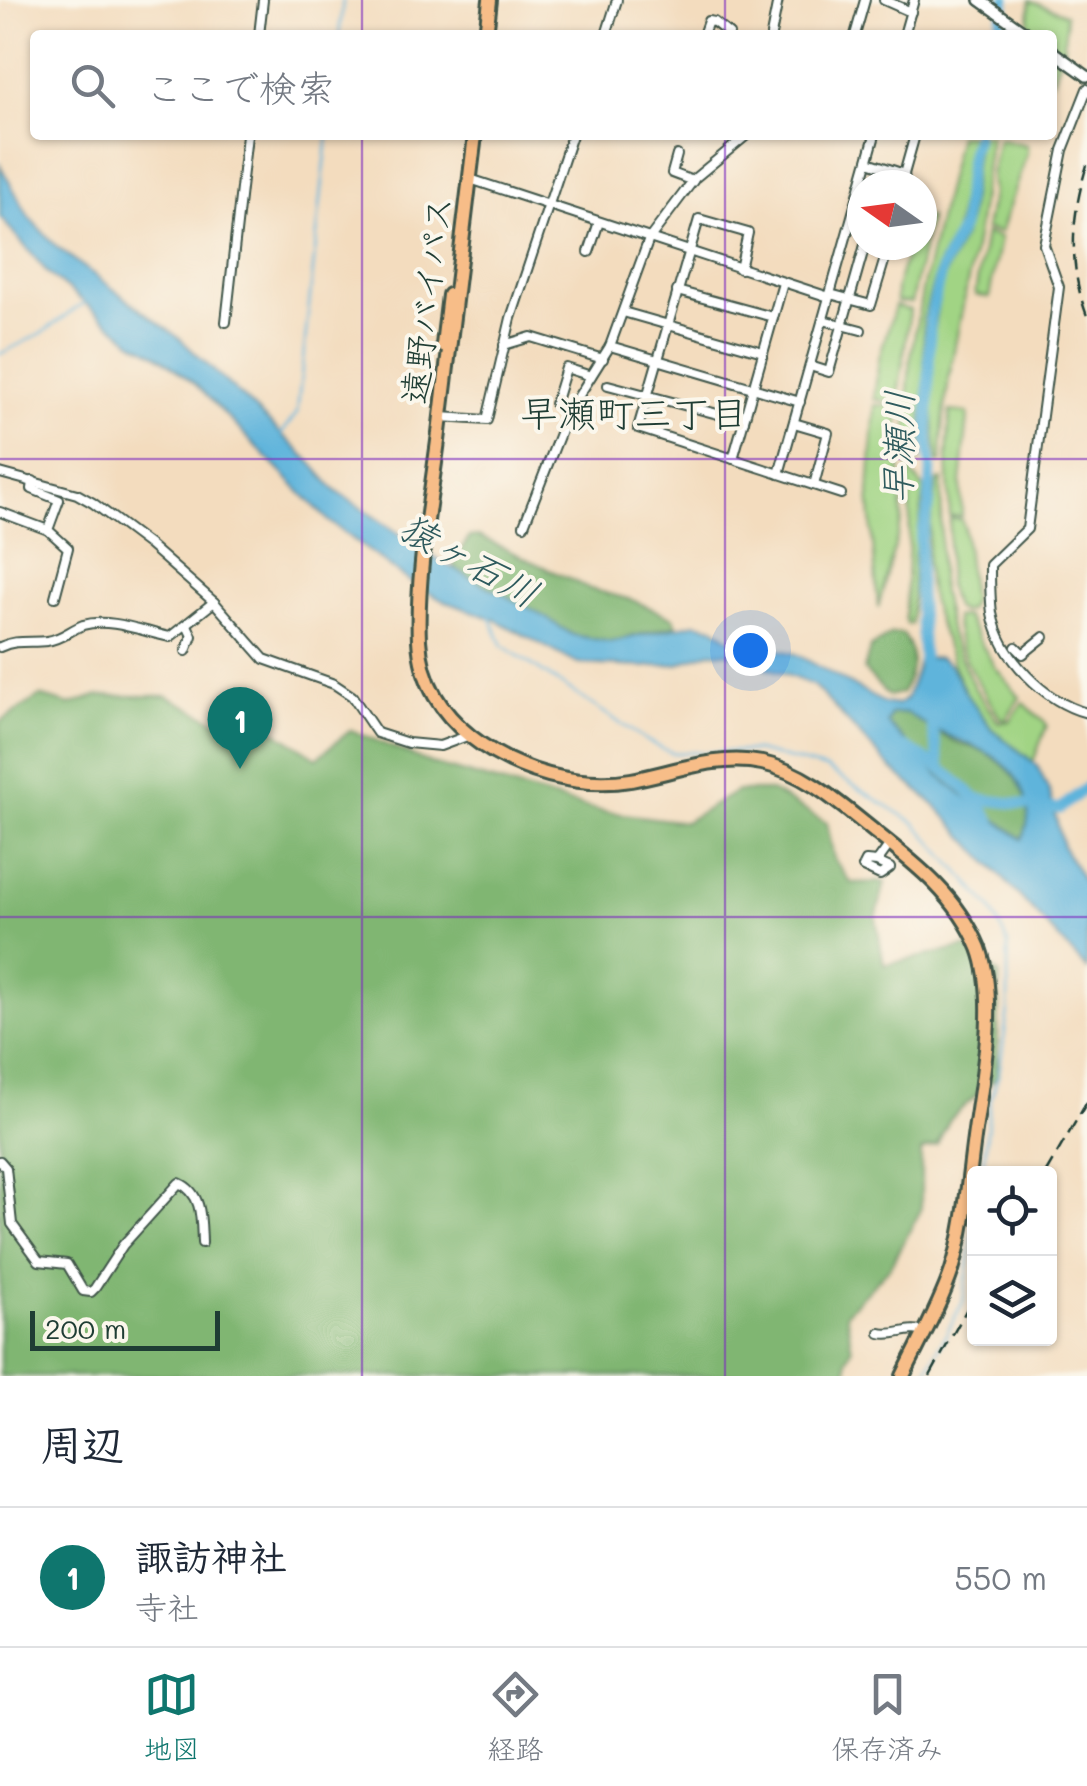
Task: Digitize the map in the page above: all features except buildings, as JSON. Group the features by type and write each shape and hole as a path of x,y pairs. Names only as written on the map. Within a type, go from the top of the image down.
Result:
{"highway":[{"path":"483,30 486,0"},
{"name":"遠野バイパス","path":"470,140 443,345 420,658 433,694 467,736 494,754 529,768 608,783 724,760 774,766 828,795 931,876 958,909 979,950 987,992 983,1067 962,1226 951,1272 903,1376"},
{"name":"遠野バイパス","path":"433,472 470,179 471,140"}],"street":[{"path":"260,30 263,0"},
{"path":"608,30 618,0"},
{"path":"773,30 778,0"},
{"path":"856,30 865,0"},
{"path":"884,0 911,12"},
{"path":"906,30 914,0"},
{"path":"980,0 1022,30"},
{"path":"705,30 708,21 724,30"},
{"path":"1057,54 1087,76"},
{"path":"1087,90 1063,150 1044,245 1059,288 1027,528 990,565 992,614 1006,646 1043,691 1087,713"},
{"path":"226,322 246,140"},
{"path":"441,417 488,420 504,345 570,140"},
{"path":"524,524 570,410 610,346 649,239 693,181 741,140"},
{"path":"866,170 874,140"},
{"path":"905,170 914,140"},
{"path":"678,156 672,173 693,181"},
{"path":"868,162 892,170"},
{"path":"470,179 782,283 871,306 885,260"},
{"path":"740,269 748,233 699,219 638,428 841,494"},
{"path":"589,252 599,222"},
{"path":"779,474 847,241"},
{"path":"810,366 829,372 862,260"},
{"path":"734,459 782,283"},
{"path":"677,291 773,317"},
{"path":"623,312 763,352"},
{"path":"823,320 861,330"},
{"path":"504,345 531,338 603,359"},
{"path":"610,346 800,402"},
{"path":"570,410 556,404 566,368 592,376"},
{"path":"608,384 744,421"},
{"path":"794,423 828,433 814,485"},
{"path":"0,473 77,494 93,503 214,602 264,659 334,684 352,696 378,733 408,743 440,746 467,736"},
{"path":"33,481 32,489 58,500 48,530"},
{"path":"0,512 48,530 68,548 55,596"},
{"path":"0,647 16,640 44,642 64,637 80,626 100,622 170,638 214,602"},
{"path":"186,651 192,636 188,625"},
{"path":"1016,646 1024,654 1044,638"},
{"path":"878,862 890,844"},
{"path":"0,1161 6,1168 12,1224 39,1261 67,1264 83,1291 95,1288 123,1245 179,1183 195,1196 202,1243"},
{"path":"880,1332 892,1336 915,1328 924,1332"}],"green space":[{"path":"1030,1 1066,14 1064,47 1057,67 1057,30 1026,30"},
{"path":"957,140 971,140 955,232 938,265 923,318 925,378 920,462 913,463 913,474 925,490 914,558 911,624 907,624 907,404 910,361 929,260 937,260 937,226"},
{"path":"979,140 990,140 948,382 938,463 932,396 934,328 942,284 968,220"},
{"path":"998,140 1027,145 1000,233 985,229 992,194 990,175"},
{"path":"985,233 1000,238 989,298 975,295"},
{"path":"904,260 920,260 911,303 896,302"},
{"path":"895,306 910,310 897,404 874,399 879,358"},
{"path":"875,405 898,407 902,519 878,608 869,493"},
{"path":"950,411 968,413 968,417 962,516 950,517 947,457"},
{"path":"942,480 940,581 950,634 974,687 998,722 1010,721 1023,702 1047,725 1033,762 991,728 971,702 935,614 929,588 928,548 938,481"},
{"path":"950,519 961,519 964,526 972,602 962,612 954,608 947,583"},
{"path":"478,536 590,589 632,600 674,618 677,625 610,642 573,636 454,568 455,558 470,537"},
{"path":"965,616 995,667 1020,697 1006,719 1000,718 964,656 955,617"},
{"path":"891,634 903,634 912,664 902,693 888,696 864,670 870,648"},
{"path":"40,696 70,705 96,696 167,696 216,721 242,720 275,731 317,758 351,730 432,764 600,811 685,822 737,791 771,791 827,823 834,859 851,883 885,882 876,919 884,965 967,947 999,974 997,1077 950,1119 937,1145 921,1151 921,1210 889,1268 846,1313 852,1349 847,1360 848,1376 0,1376 0,722"},
{"path":"907,712 947,738 987,753 1010,772 1027,803 1027,826 1022,839 939,776 887,723 891,714"}],"water":[{"path":"0,165 29,217 57,247 179,338 308,459 336,491 441,562 573,635 610,642 696,623 714,627 730,639 796,654 884,703 897,705 906,699 920,659 939,658 950,665 993,730 1037,765 1050,793 1063,847 1087,887 1087,969 936,806 892,769 813,685 729,653 710,652 678,664 644,667 578,664 494,619 444,601 413,584 330,522 194,383 132,341 49,274 0,217","holes":["907,713 986,752 1008,768 1027,801 1027,826 1022,839 939,776 887,723 891,714"]}],"waterway":[{"path":"340,30 343,0"},
{"name":"早瀬川","path":"999,30 1006,0"},
{"path":"280,436 297,413 327,140"},
{"name":"早瀬川","path":"924,674 919,589 921,539 929,507 931,471 930,317 942,268 962,227 974,140"},
{"path":"0,354 42,333 84,303"},
{"path":"490,617 503,646 649,742 672,753 756,751 827,769 915,823 991,908 1008,944 1008,1010 999,1073 990,1100 984,1166"},
{"name":"早瀬川","path":"930,716 940,766"},
{"name":"猿ヶ石川","path":"905,747 965,788 992,822"},
{"path":"979,799 1060,809 1087,787"},
{"path":"924,1376 963,1302 970,1256"}],"railway":[{"path":"1087,165 1074,240 1077,278 1087,316"},
{"path":"1050,1166 1087,1102"},
{"path":"930,1376 967,1309"}],"place":[{"name":"諏訪神社","path":"240,769"}],"district":[{"name":"早瀬町三丁目","path":"634,412"}]}
